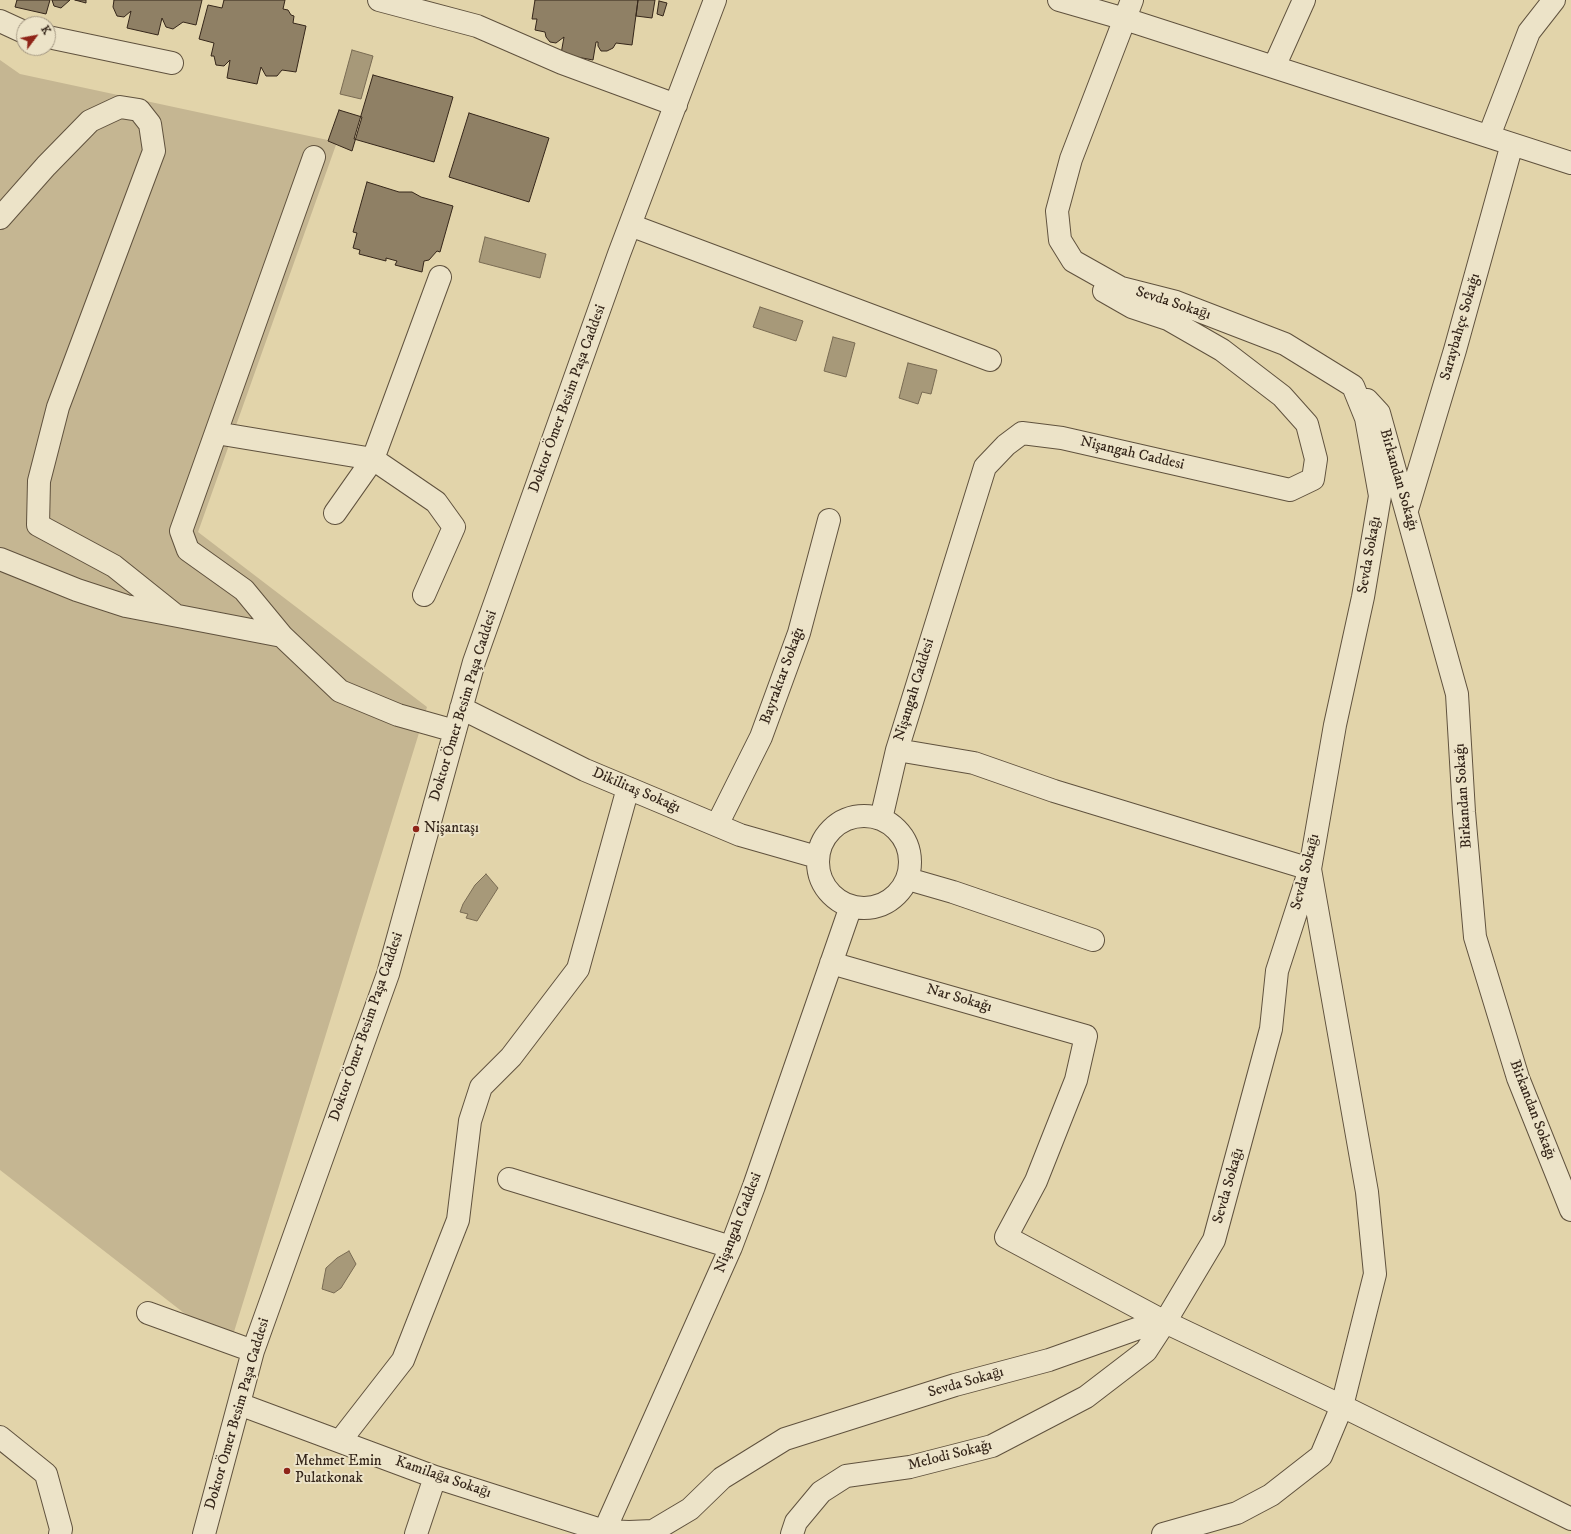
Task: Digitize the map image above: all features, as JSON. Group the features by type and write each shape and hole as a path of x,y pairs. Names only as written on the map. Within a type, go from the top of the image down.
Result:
{"street":[{"path":"379,0 477,26 562,63 676,105"},
{"name":"Doktor Ömer Besim Paşa Caddesi","path":"204,1534 253,1351 388,974 474,662 630,225 715,0"},
{"path":"1059,0 1128,9 1274,67 1571,163"},
{"path":"1274,67 1304,0"},
{"path":"1489,136 1530,32 1554,0"},
{"name":"Sevda Sokaḡı","path":"604,1532 653,1531 690,1509 722,1478 785,1439 956,1385 1049,1360 1139,1328 1165,1322 1214,1240 1271,1029 1277,971 1310,869 1335,725 1363,597 1380,496 1366,418 1353,386 1285,344 1176,302 1121,288 1073,261 1060,240 1056,212 1071,159 1128,9"},
{"path":"0,21 16,28"},
{"path":"56,39 172,63"},
{"path":"0,218 46,166 90,121 120,108 139,110 150,124 154,151 58,407 40,481 38,526 114,566 174,614"},
{"name":"Saraybahçe Sokağı","path":"1407,510 1455,350 1512,144"},
{"path":"314,157 181,531 188,550 244,590 282,636 340,691 398,715 455,731"},
{"path":"630,225 990,360"},
{"name":"Nişangah Caddesi","path":"881,819 897,750 985,467 1006,445 1022,433 1062,438 1290,490 1313,479 1316,459 1307,424 1282,396 1222,350 1168,319 1132,307 1110,295 1085,277 1077,263"},
{"path":"335,513 373,459 440,277"},
{"name":"Birkandan Sokağı","path":"1353,386 1379,413 1457,694 1464,812 1475,938 1518,1078 1571,1210"},
{"path":"216,433 373,459 436,502 454,527 424,595"},
{"name":"Bayraktar Sokağı","path":"717,825 761,737 799,633 829,520"},
{"path":"0,559 77,590 126,606 174,614 282,636"},
{"name":"Dikilitaş Sokağı","path":"462,708 585,770 740,835 817,857"},
{"path":"897,750 974,763 1054,791 1310,869 1367,1192 1376,1274 1342,1406 1320,1456 1271,1495 1237,1513 1163,1534"},
{"path":"340,1441 403,1360 458,1220 470,1121 481,1086 511,1057 578,969 628,788"},
{"path":"868,816 881,819 895,827 907,844 911,860 908,879 900,893 880,907 864,909 841,903 828,893 819,873 817,857 823,839 834,827 852,817 868,816"},
{"path":"908,879 953,892 1093,940"},
{"name":"Nişangah Caddesi","path":"604,1532 731,1247 754,1186 850,906"},
{"name":"Nar Sokağı","path":"831,963 1086,1036 1076,1080 1036,1181 1006,1237 1165,1322"},
{"path":"509,1179 731,1247"},
{"path":"148,1313 253,1351"},
{"path":"1165,1322 1342,1406 1571,1519"},
{"name":"Melodi Sokağı","path":"792,1534 796,1522 820,1492 846,1476 910,1467 992,1446 1086,1397 1146,1351 1165,1322"},
{"name":"Kamilaḡa Sokaḡı","path":"239,1404 435,1477 604,1532"},
{"path":"0,1437 46,1474 61,1529 60,1534"},
{"path":"416,1534 435,1477"}],"shaded area":[{"path":"352,50 373,56 361,99 340,94"},
{"path":"0,60 20,74 337,142 198,532 427,707 229,1348 0,1170"},
{"path":"485,237 546,254 540,278 479,262"},
{"path":"760,307 803,321 796,341 753,327"},
{"path":"833,337 855,343 846,377 824,371"},
{"path":"908,363 937,370 931,394 922,392 918,404 899,398"},
{"path":"486,874 498,888 477,921 466,918 468,914 460,912 463,904 475,885"},
{"path":"349,1251 356,1264 341,1288 334,1293 322,1289 326,1268 337,1258"}],"building":[{"path":"17,0 50,0 46,14 15,7"},
{"path":"52,0 70,0 61,8 54,6"},
{"path":"75,0 86,0 86,3"},
{"path":"114,0 202,0 196,25 183,22 173,29 166,27 162,18 158,35 127,28 131,11 124,17 117,16 113,7"},
{"path":"224,0 285,0 283,9 288,10 291,15 294,16 293,23 306,26 296,72 282,70 277,76 266,76 261,67 257,84 227,78 230,60 224,66 216,65 214,56 211,56 214,43 199,39 208,5 222,8"},
{"path":"535,0 638,0 632,45 616,43 613,48 607,51 601,51 598,46 598,42 596,42 593,60 561,54 564,37 556,43 550,42 546,37 545,32 535,30 537,19 532,19"},
{"path":"638,0 655,0 652,18 636,16"},
{"path":"659,1 667,3 663,16 657,14"},
{"path":"373,75 453,97 434,162 354,139"},
{"path":"339,110 362,117 352,151 328,141"},
{"path":"469,113 549,138 529,202 449,177"},
{"path":"367,182 399,192 412,192 421,197 453,206 440,252 437,251 429,260 424,261 422,272 395,265 397,261 386,258 386,261 359,254 360,250 353,248 357,233 353,232"}],"place":[{"name":"Nişantaşı","path":"416,829"},
{"name":"Mehmet Emin Pulatkonak","path":"287,1471"}]}
